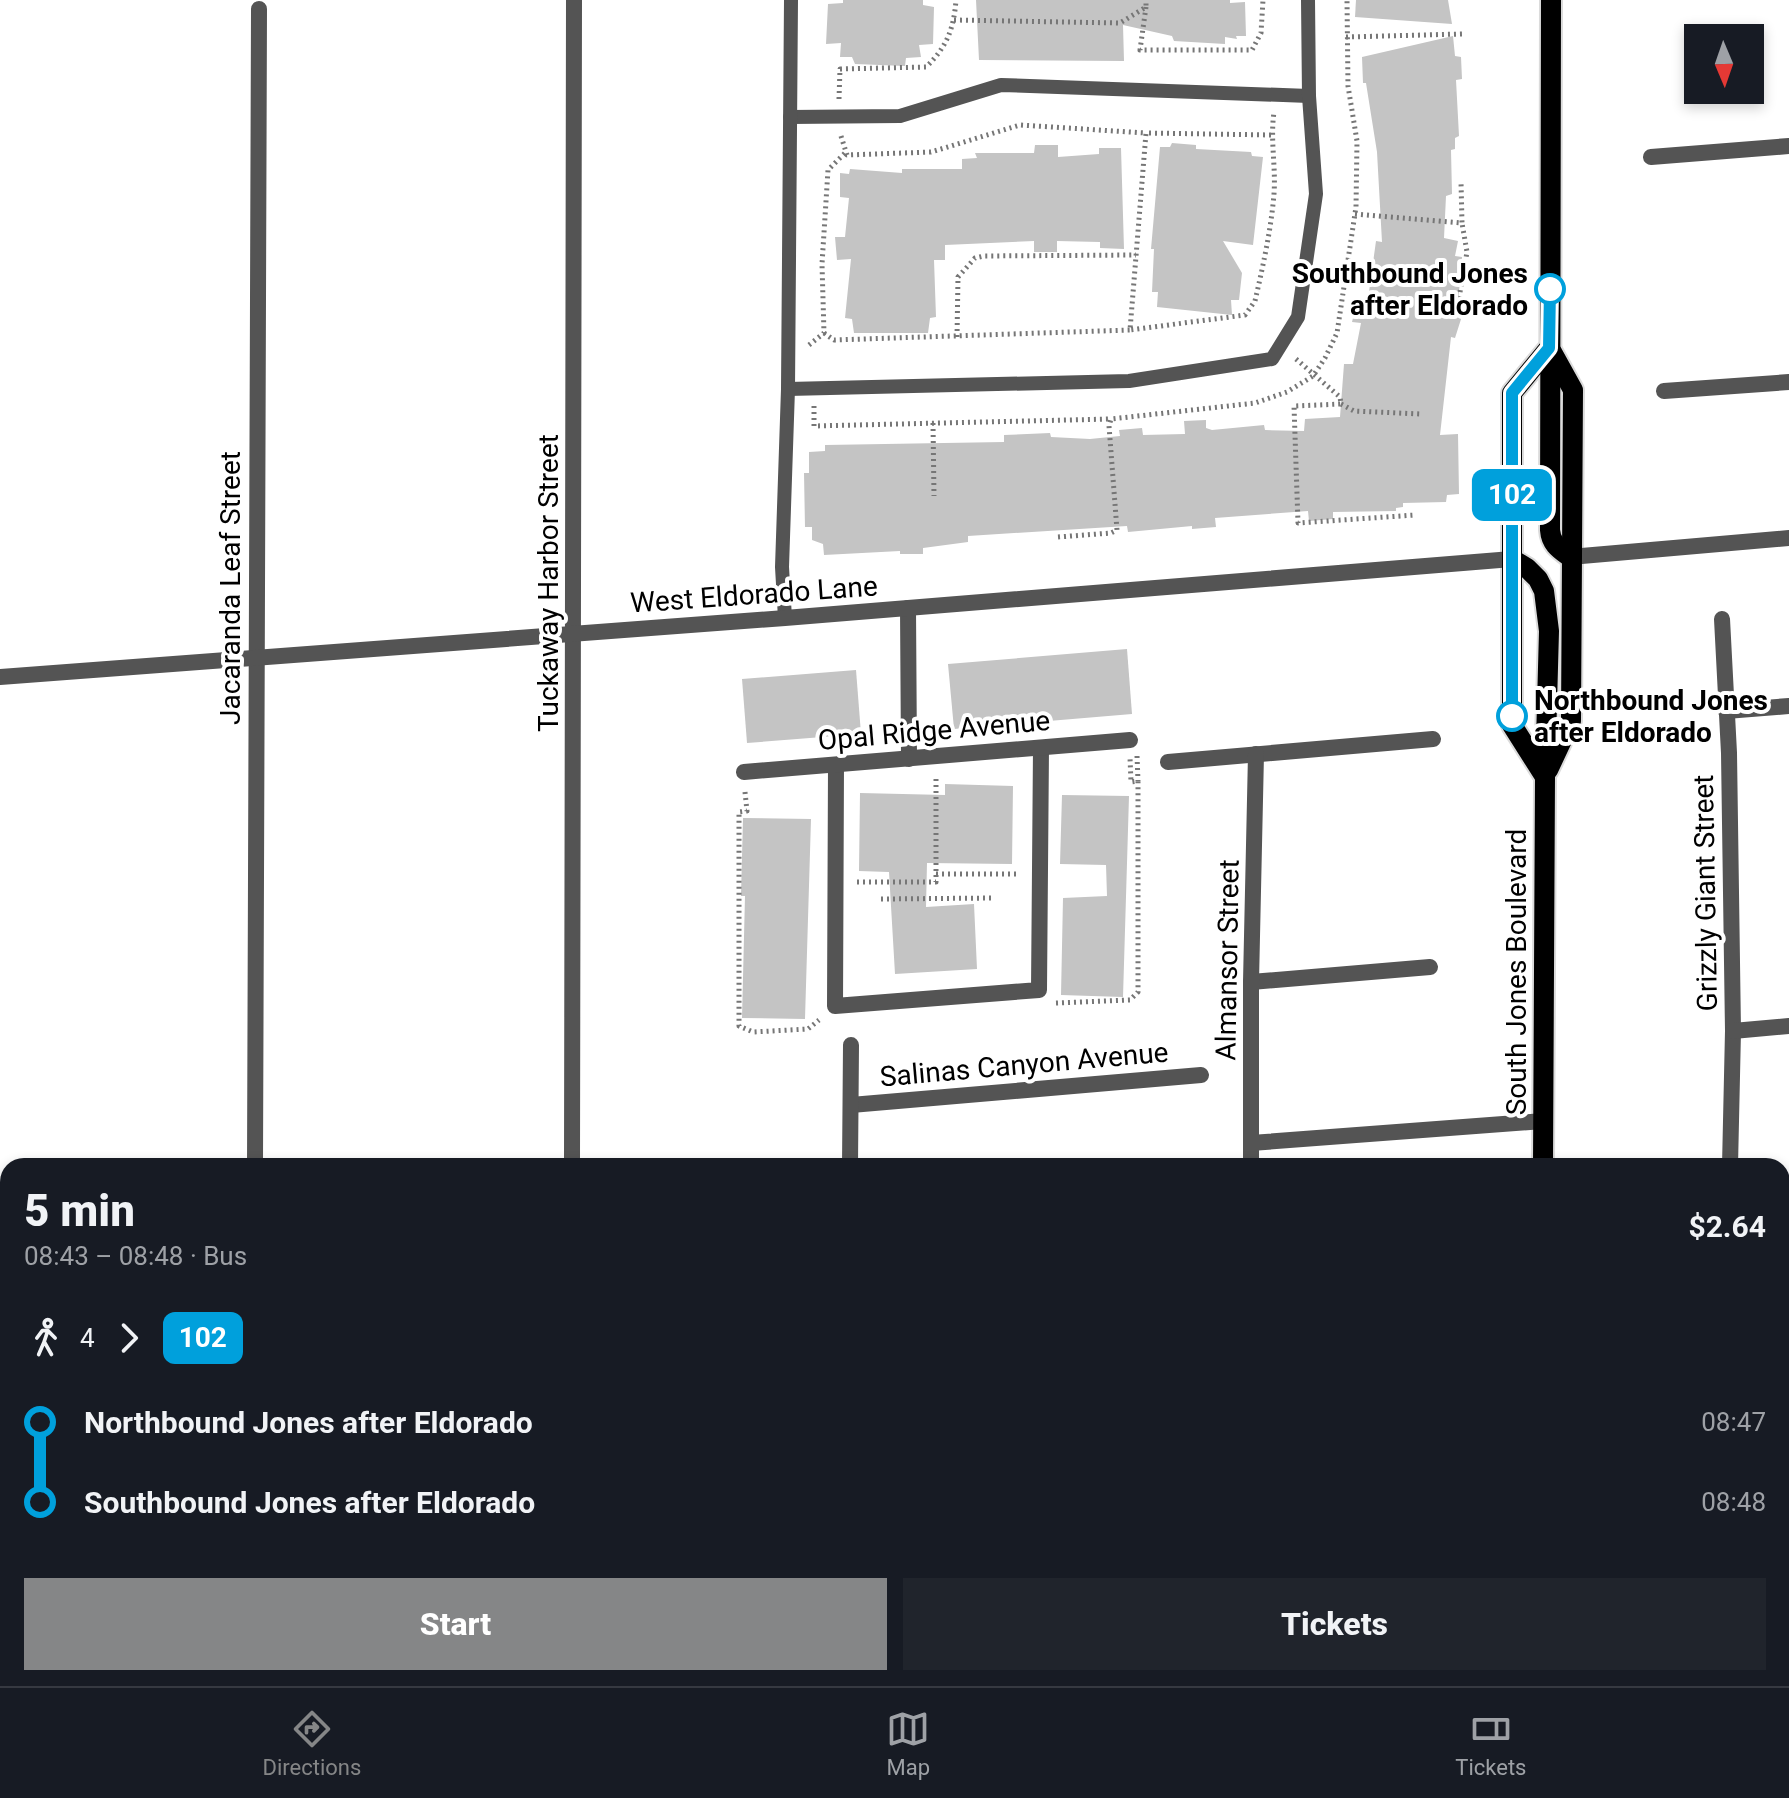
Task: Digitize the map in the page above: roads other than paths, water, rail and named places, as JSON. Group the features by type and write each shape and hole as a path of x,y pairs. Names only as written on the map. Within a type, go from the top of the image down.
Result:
{"main road":[{"path":"1545,777 1512,725 1512,393 1549,348 1551,0"},
{"name":"South Jones Boulevard","path":"1543,1158 1545,777 1571,721 1573,390 1549,348"},
{"path":"1512,559 1538,579 1547,608 1545,777"}],"street":[{"name":"Tuckaway Harbor Street","path":"572,1158 574,0"},
{"name":"Jacaranda Leaf Street","path":"255,1158 259,9"},
{"path":"1651,157 1789,146"},
{"path":"1664,391 1789,382"},
{"path":"1570,557 1789,538"},
{"name":"West Eldorado Lane","path":"0,677 1512,559"},
{"path":"908,608 909,759"},
{"name":"Grizzly Giant Street","path":"1722,619 1733,1031 1730,1158"},
{"path":"1726,711 1789,706"},
{"path":"1168,762 1433,739"},
{"name":"Opal Ridge Avenue","path":"744,772 1130,740"},
{"path":"836,765 835,1006 1039,990 1041,748"},
{"name":"Almansor Street","path":"1251,1158 1256,754"},
{"path":"1251,982 1430,967"},
{"path":"1733,1031 1789,1026"},
{"path":"850,1158 851,1045"},
{"name":"Salinas Canyon Avenue","path":"851,1105 1201,1075"},
{"path":"1251,1143 1543,1121"}],"lane":[{"path":"785,618 782,567 788,389 791,0"},
{"path":"788,389 1129,381 1272,359 1298,317 1316,194 1309,96 1308,0"},
{"path":"790,117 900,116 1001,85 1309,96"}],"place":[{"name":"Southbound Jones after Eldorado","path":"1550,289"},
{"name":"Northbound Jones after Eldorado","path":"1512,716"}]}
